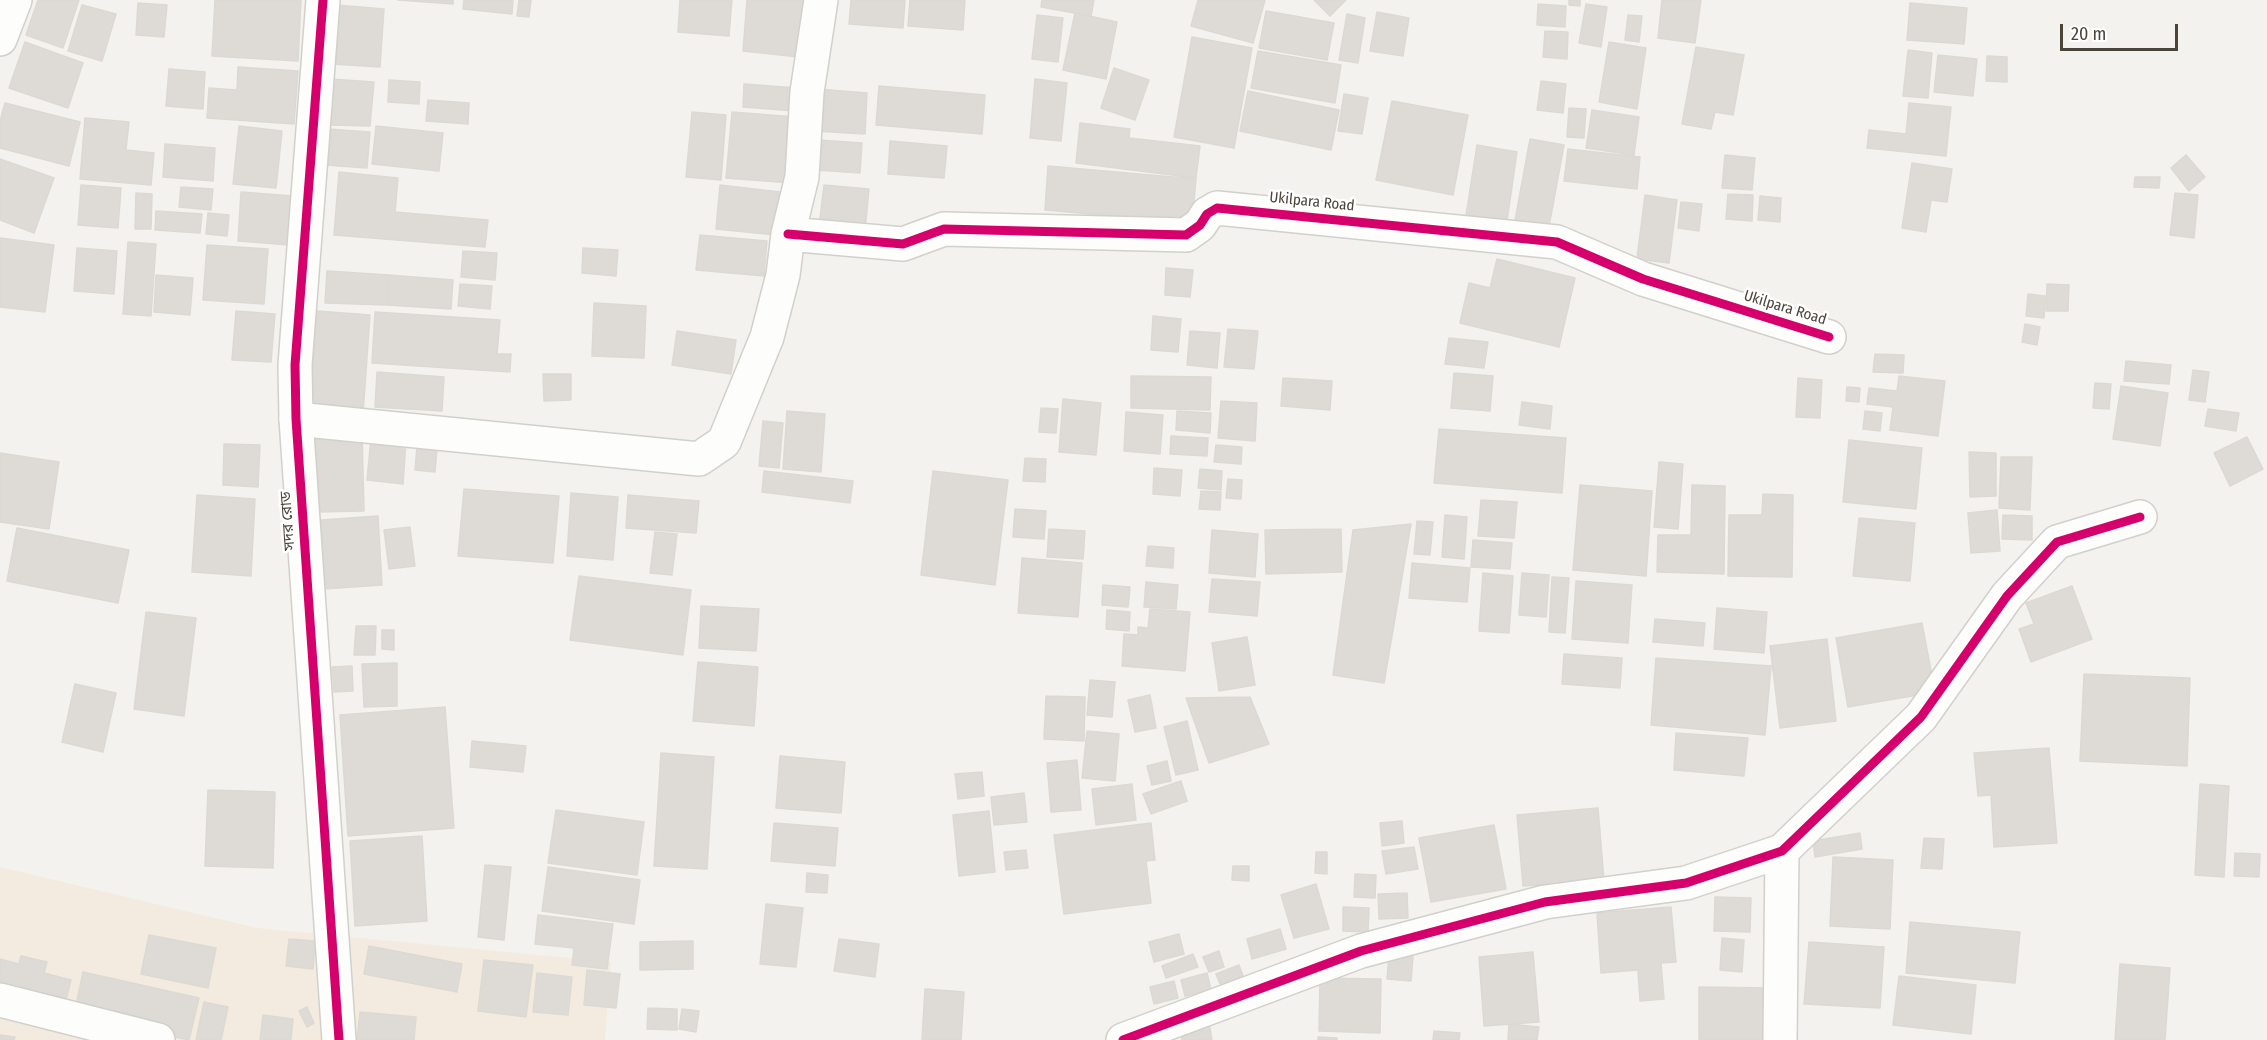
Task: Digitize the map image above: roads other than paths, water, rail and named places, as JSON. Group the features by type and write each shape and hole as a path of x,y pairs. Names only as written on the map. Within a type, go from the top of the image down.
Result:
{"street":[{"path":"0,39 15,0"},
{"name":"সদর রোড","path":"323,0 295,365 296,419 339,1040"},
{"path":"296,419 699,459 724,442 767,337 783,275 788,234 802,177 807,92 821,0"},
{"name":"Ukilpara Road","path":"788,234 903,244 944,229 1186,235 1200,225 1207,214 1217,208 1557,242 1643,279 1829,337"},
{"path":"1123,1040 1361,951 1545,902 1686,883 1782,851 1921,717 2007,596 2057,542 2140,517"},
{"path":"1780,1040 1782,851"},
{"path":"0,1000 158,1040"}]}
